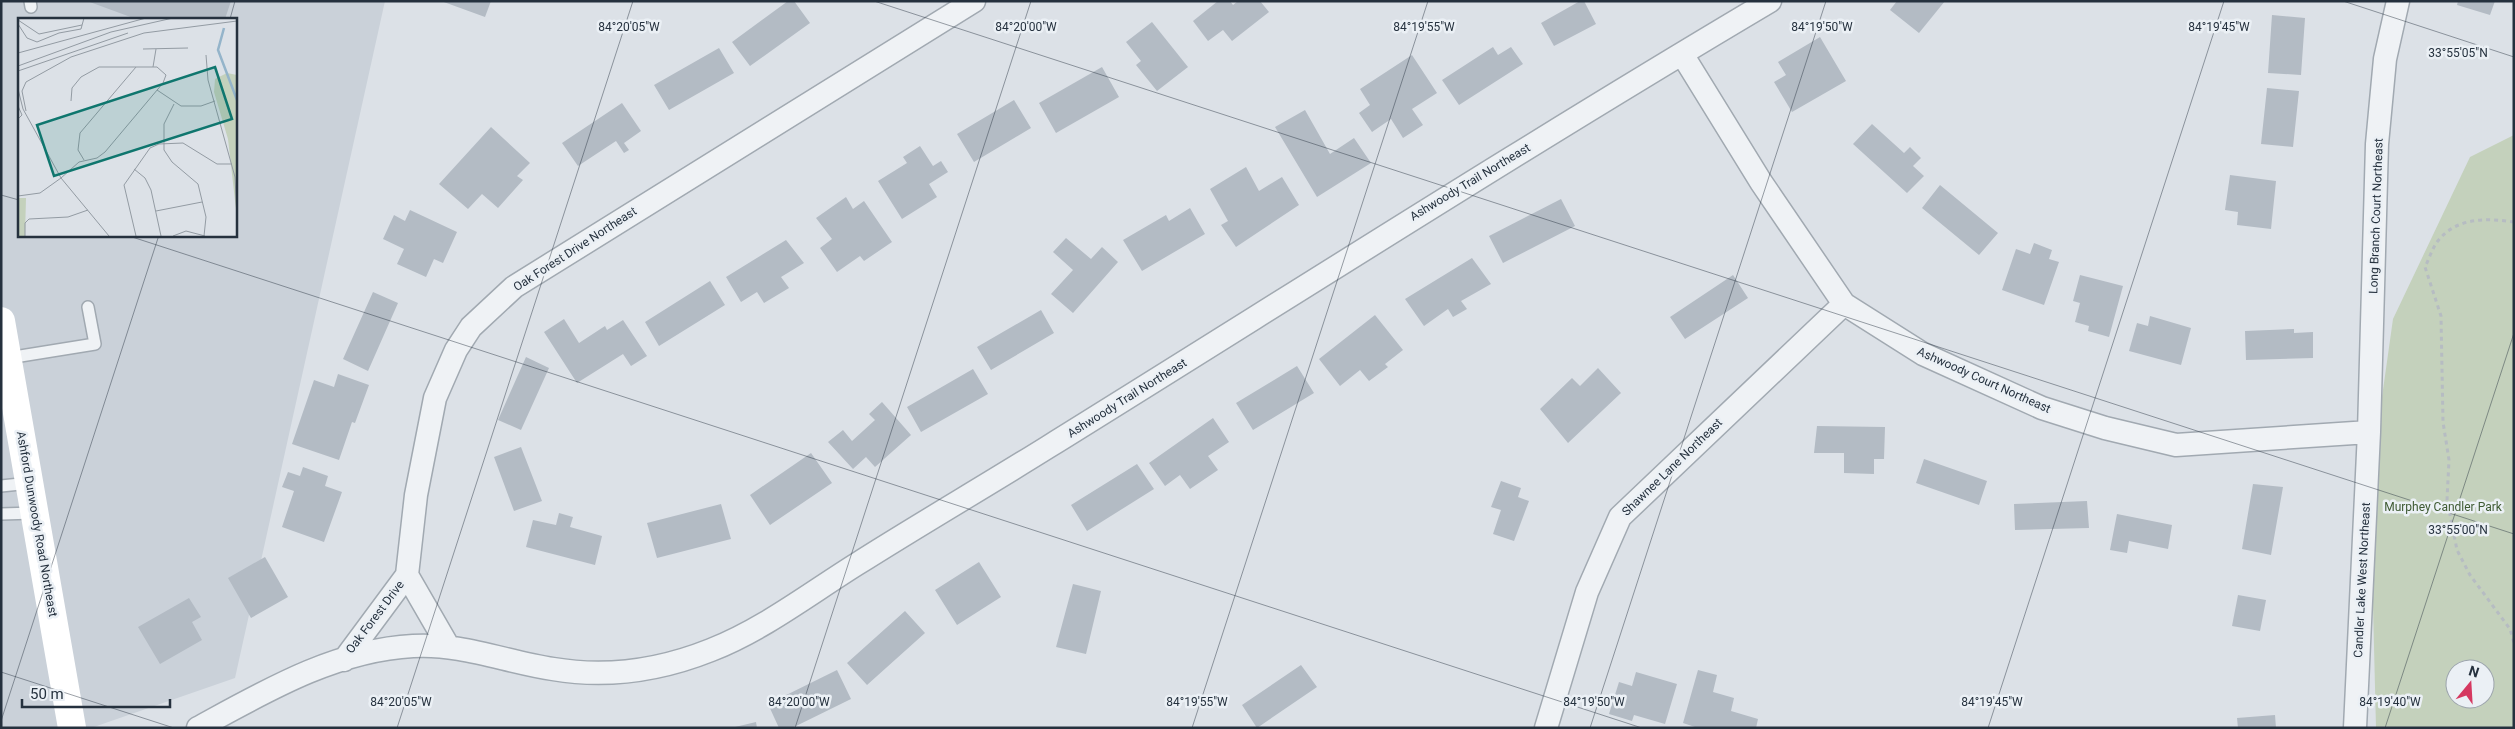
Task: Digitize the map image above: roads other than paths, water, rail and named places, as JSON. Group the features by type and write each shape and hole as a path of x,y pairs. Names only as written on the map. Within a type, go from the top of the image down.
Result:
{"main road":[{"name":"Ashford Dunwoody Road Northeast","path":"1,321 72,728"}],"street":[{"name":"Oak Forest Drive Northeast","path":"406,575 416,495 435,398 456,350 471,327 514,288 974,1"},
{"name":"Ashwoody Trail Northeast","path":"448,646 550,669 589,674 623,672 666,665 710,651 761,626 861,562 1166,374 1413,217 1770,1"},
{"name":"Long Branch Court Northeast","path":"2370,432 2377,144 2385,59 2398,1"},
{"name":"Ashwoody Court Northeast","path":"1682,54 1761,182 1844,304 1923,354 2042,408 2105,428 2176,445 2370,432"},
{"name":"Shawnee Lane Northeast","path":"1546,728 1587,592 1620,517 1844,304"},
{"name":"Candler Lake West Northeast","path":"2355,728 2370,432"},
{"path":"406,575 448,646"},
{"name":"Oak Forest Drive","path":"344,660 406,575"},
{"path":"198,728 248,700 316,669 382,649 414,646 448,646"}],"lane":[{"path":"8,358 95,344 88,307"},
{"path":"1,486 30,483"},
{"path":"1,514 35,513"}],"park label":[{"name":"Murphey Candler Park","path":"2443,507"}]}
